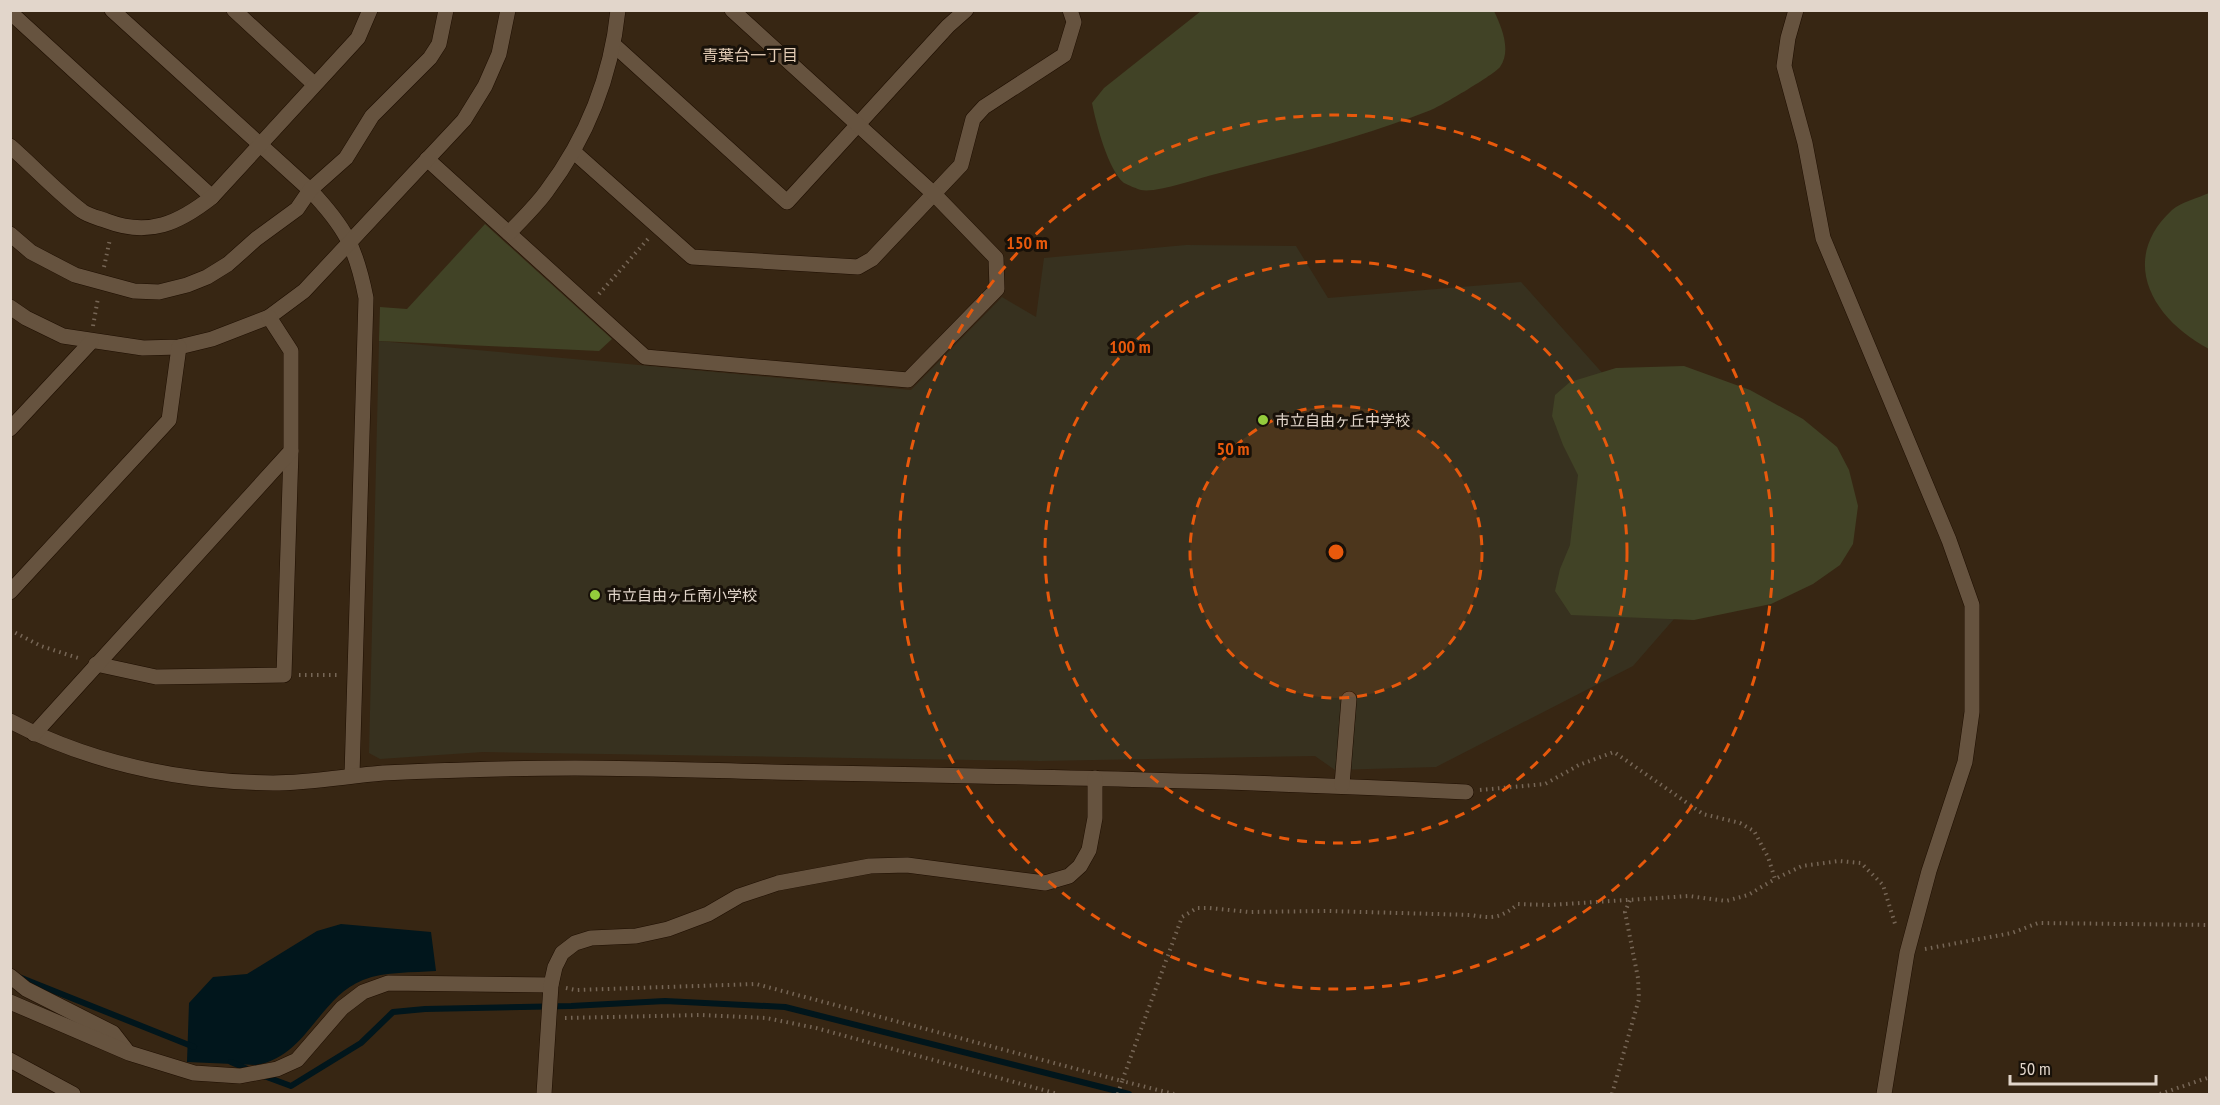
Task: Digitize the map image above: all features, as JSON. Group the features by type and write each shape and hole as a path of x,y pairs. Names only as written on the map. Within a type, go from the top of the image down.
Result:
{"street":[{"path":"112,10 310,190 333,215 351,243 366,298 352,775"},
{"path":"234,10 314,84"},
{"path":"10,146 84,212 114,224 138,229 169,224 192,213 212,197 358,38 370,10"},
{"path":"10,234 31,252 75,275 134,291 159,292 207,277 228,264 256,239 297,209 310,190 346,158 372,116 430,58 439,44 446,10"},
{"path":"10,307 26,318 63,336 143,348 179,347 212,339 269,317 304,291 464,120 485,86 499,54 508,10"},
{"path":"509,234 545,194 574,152 599,98 614,45 618,10"},
{"path":"427,159 645,357 908,380 997,289 996,258 934,194 732,10"},
{"path":"614,45 787,202 948,26 966,10"},
{"path":"574,152 692,257 858,267 872,259 961,165 973,119 984,107 1064,55 1074,22 1070,10"},
{"path":"1796,10 1788,38 1784,66 1805,143 1823,238 1945,530 1971,605 1972,712 1965,762 1929,871 1907,953 1884,1095"},
{"path":"10,12 212,197"},
{"path":"96,664 156,677 284,675 291,451 291,351 269,317"},
{"path":"10,429 91,342"},
{"path":"10,592 170,420 179,347"},
{"path":"34,734 291,451"},
{"path":"1342,785 1349,699"},
{"path":"10,721 34,734 95,758 187,778 276,783 352,775 463,769 576,768 1095,778 1342,785 1466,792"},
{"path":"544,1095 551,984 555,967 562,953 575,943 591,938 636,936 668,929 708,914 739,896 757,889 870,866 907,865 1045,883 1069,876 1080,866 1089,850 1095,818 1095,778"},
{"path":"10,976 26,989 113,1033 129,1053"},
{"path":"10,1002 129,1053 194,1073 240,1076 277,1069 297,1060 342,1008 363,992 388,983 551,984"},
{"path":"10,1060 73,1095"}],"path":[{"path":"589,306 658,227"},
{"path":"10,630 41,645 96,664"},
{"path":"284,675 355,675"},
{"path":"1466,792 1545,784 1580,765 1614,752 1703,814 1740,823 1754,831 1768,857 1775,879"},
{"path":"1118,1095 1182,917 1197,908 1249,912 1328,911 1472,915 1487,918 1505,915 1518,904 1549,905 1689,896 1726,901 1748,895 1802,866 1839,861 1860,863 1883,885 1895,925 1907,953 2012,933 2038,923 2210,925"},
{"path":"1612,1095 1638,999 1638,978 1625,912 1630,900"},
{"path":"551,984 576,990 756,984 1174,1095"},
{"path":"550,1018 701,1015 766,1018 816,1028 1058,1095"},
{"path":"2160,1095 2210,1077"}],"shaded area":[{"path":"1186,245 1296,246 1328,298 1521,282 1655,432 1708,580 1633,666 1436,767 1335,770 1315,756 1040,761 483,752 380,759 369,753 379,341 911,390 1002,297 1036,317 1044,258"}],"green space":[{"path":"1201,11 1494,11 1504,38 1505,53 1500,67 1489,76 1431,110 1323,146 1176,185 1148,190 1139,189 1124,183 1113,168 1096,122 1092,103 1104,88"},
{"path":"2209,193 2209,349 2189,337 2159,306 2149,288 2145,269 2147,249 2156,229 2172,210 2185,202"},
{"path":"485,224 612,339 599,351 379,341 380,307 407,309"},
{"path":"1684,366 1750,390 1803,419 1837,447 1849,470 1858,506 1853,544 1840,565 1813,584 1771,604 1694,620 1571,615 1555,591 1560,569 1570,545 1578,475 1552,416 1555,395 1570,382 1616,368"}],"water":[{"path":"341,924 431,932 436,971 372,977 348,988 334,1000 288,1051 273,1060 256,1065 187,1062 189,1003 213,977 247,974 317,931"}],"waterway":[{"path":"19,977 194,1047"},
{"path":"264,1076 291,1086 361,1043 393,1012 665,1001 785,1007 1129,1094"},
{"path":"231,1062 252,1071"}],"place":[{"name":"市立自由ヶ丘中学校","path":"1263,420"},
{"name":"市立自由ヶ丘南小学校","path":"595,595"}],"district":[{"name":"青葉台一丁目","path":"750,55"}]}
